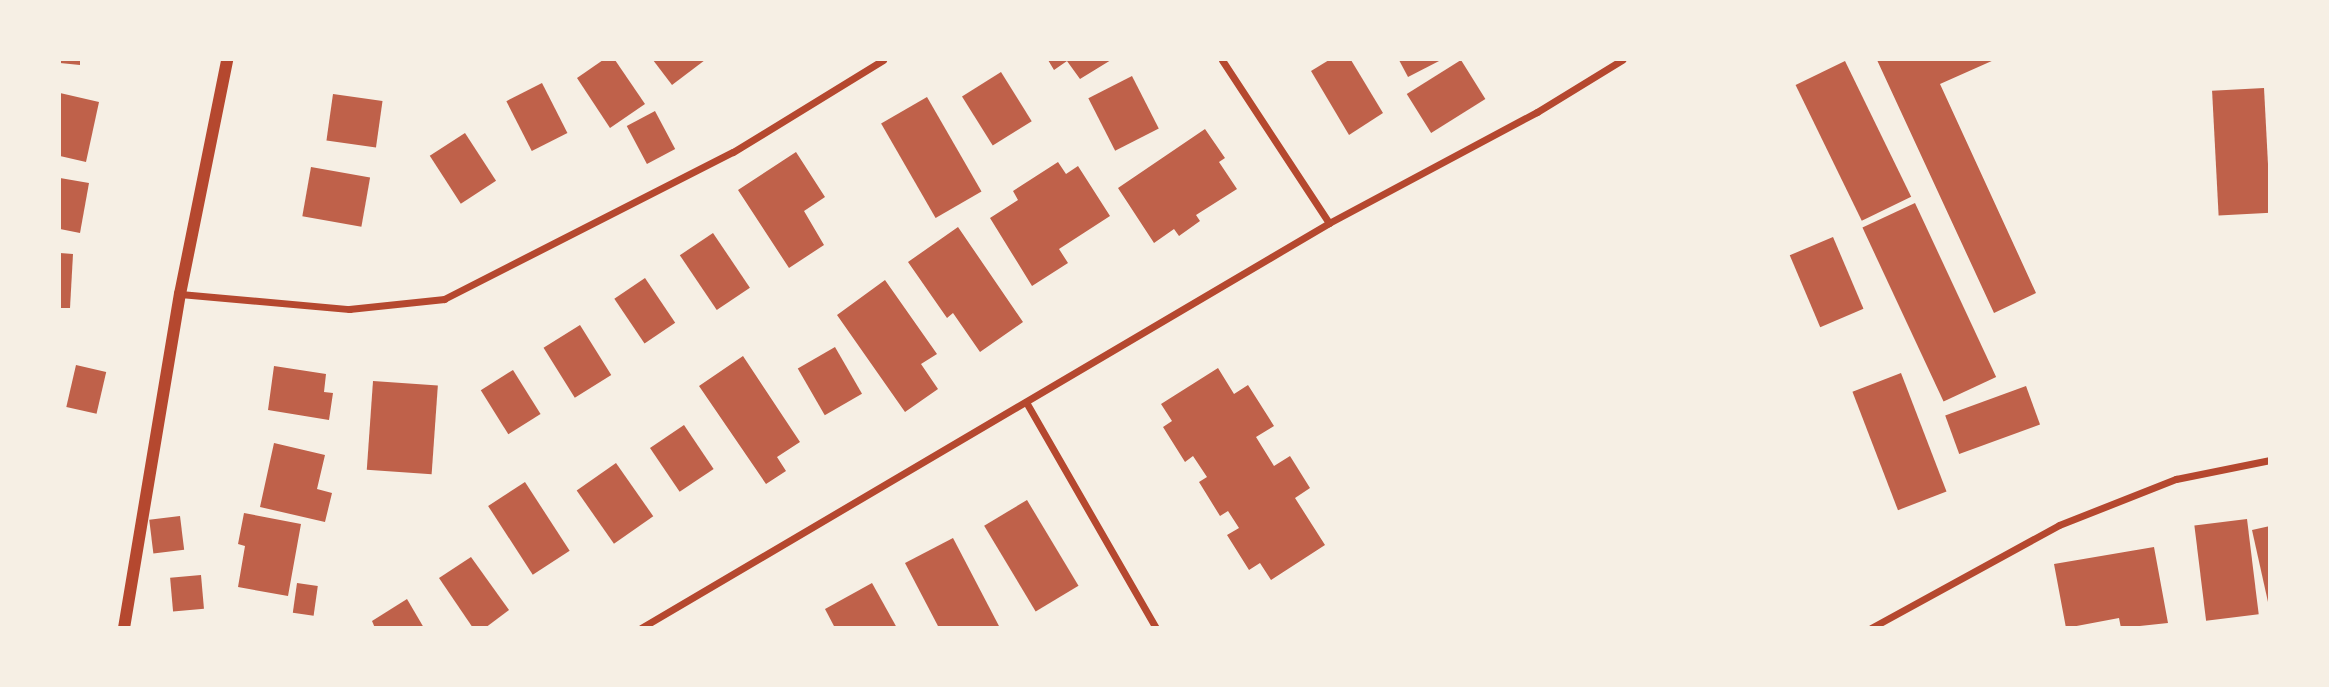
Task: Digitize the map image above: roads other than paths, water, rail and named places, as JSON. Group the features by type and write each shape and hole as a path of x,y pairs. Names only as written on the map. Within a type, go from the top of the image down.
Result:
{"street":[{"path":"124,628 180,294 227,60"},
{"path":"180,294 349,309 444,299 733,152 883,60"},
{"path":"1222,60 1329,223"},
{"path":"641,628 1329,223 1536,112 1622,60"},
{"path":"1026,402 1156,628"},
{"path":"1871,628 2059,525 2176,479 2270,460"}]}
